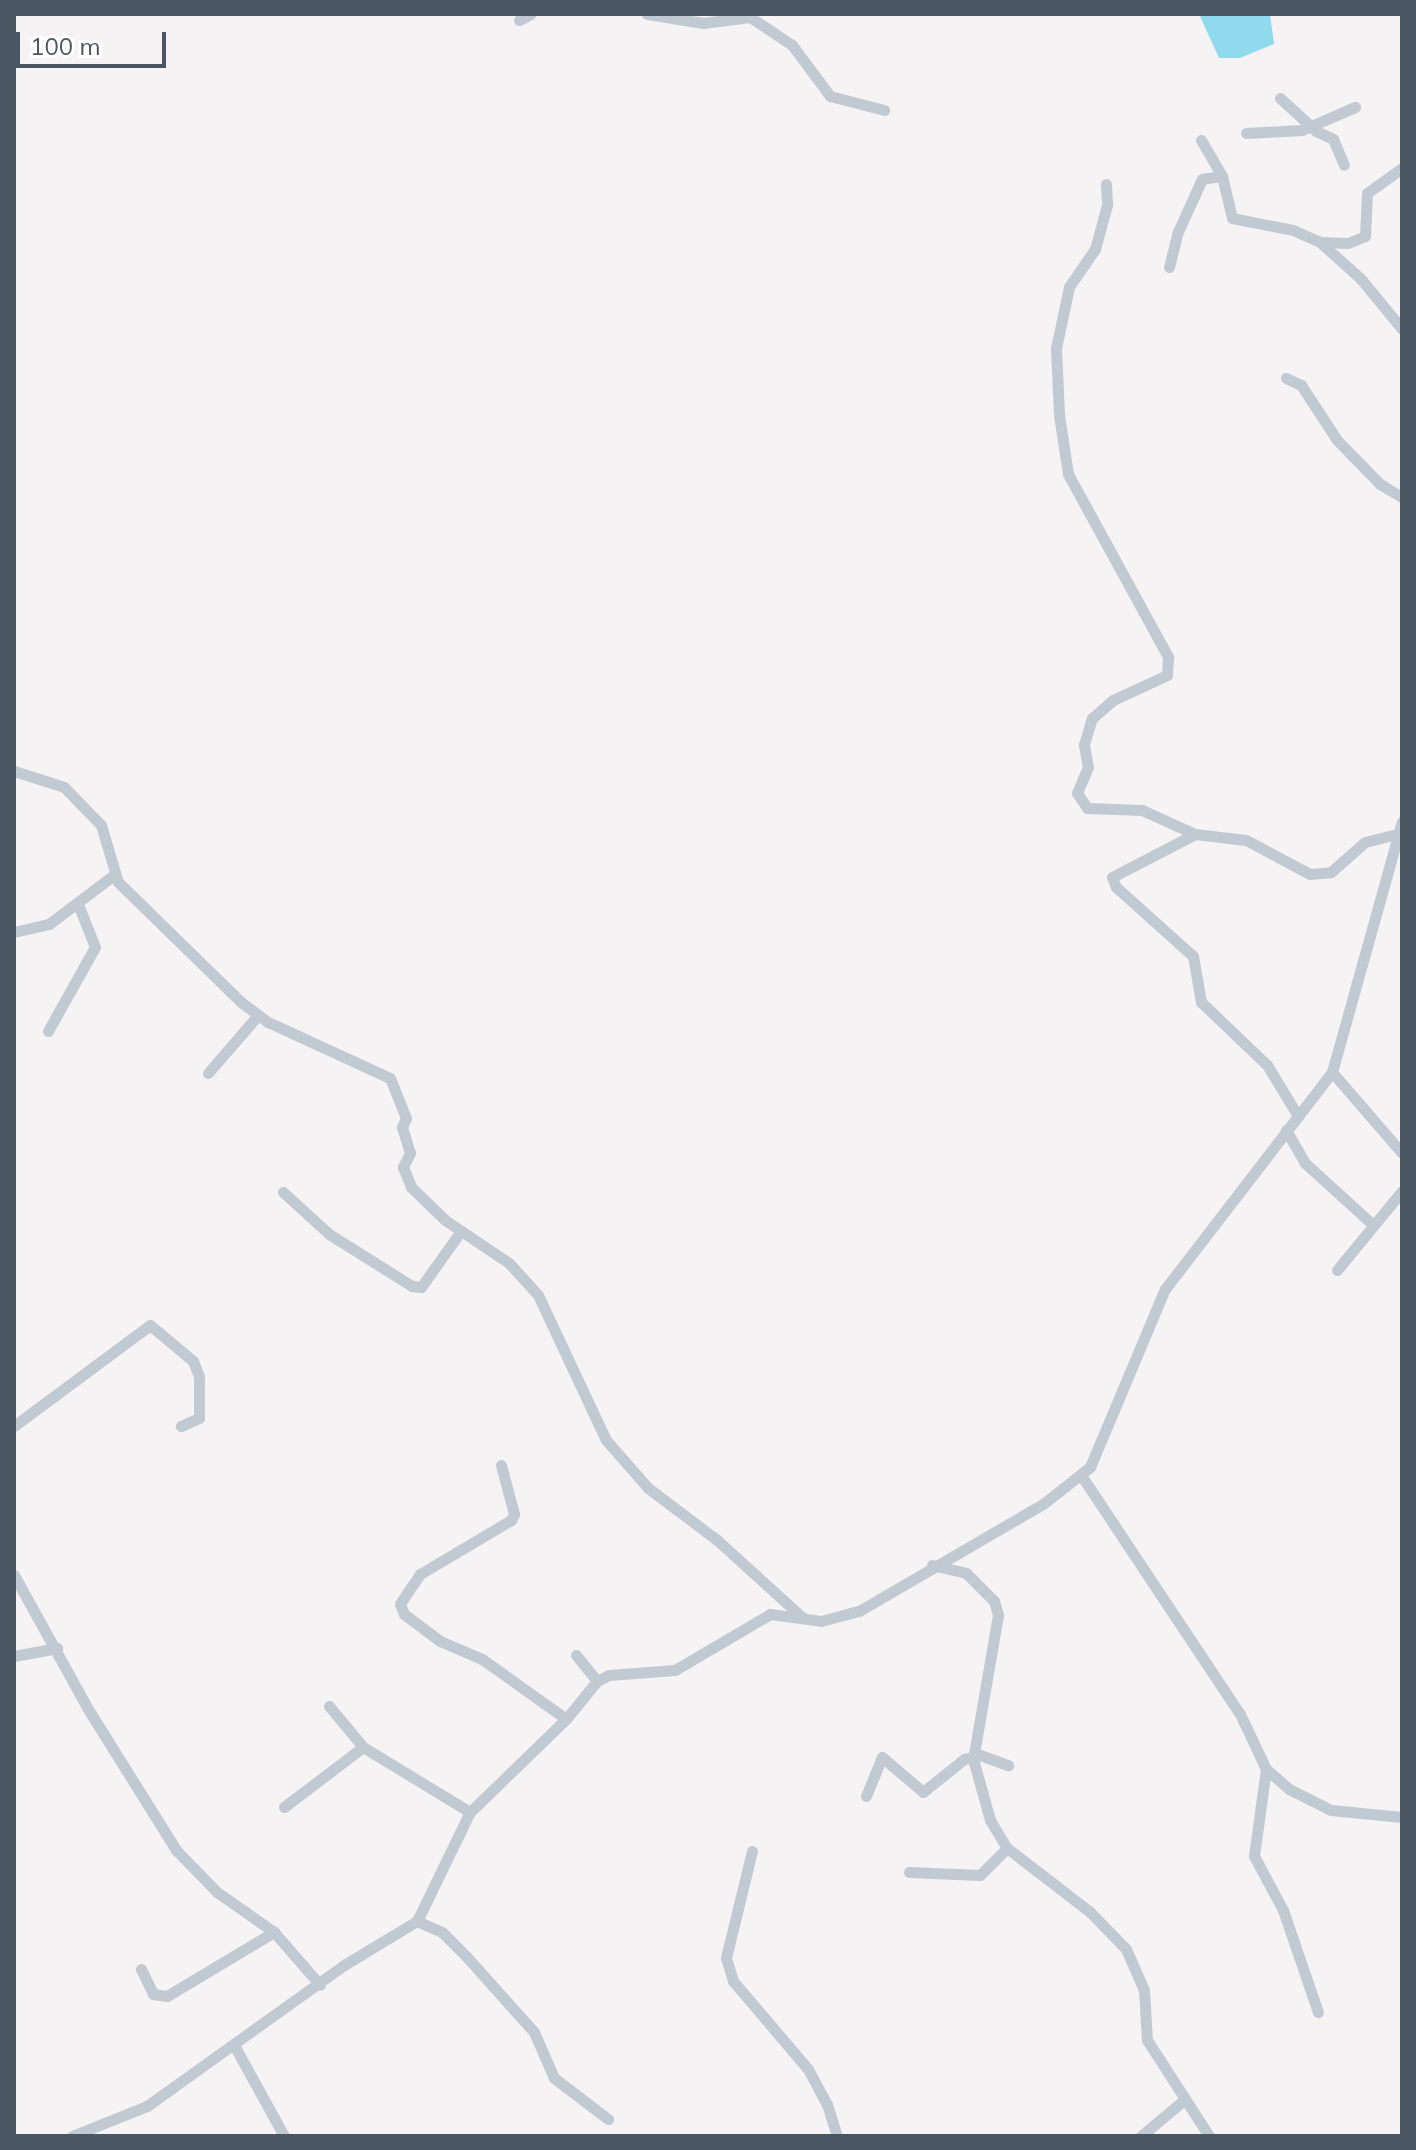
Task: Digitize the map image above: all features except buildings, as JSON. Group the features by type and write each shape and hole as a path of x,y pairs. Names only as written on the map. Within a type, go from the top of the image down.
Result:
{"street":[{"path":"519,20 531,14"},
{"path":"647,14 703,23 750,17 792,45 830,96 884,110"},
{"path":"1280,98 1310,125 1333,139 1344,165"},
{"path":"1246,133 1310,125 1355,107"},
{"path":"1201,140 1222,176 1232,218 1293,230 1320,242 1361,279 1402,329"},
{"path":"1320,242 1348,243 1365,236 1367,193 1402,168"},
{"path":"1169,267 1177,234 1202,179 1222,176"},
{"path":"1106,184 1107,205 1095,249 1069,287 1056,348 1059,415 1068,474 1168,657 1167,675 1113,700 1092,718 1084,745 1088,767 1077,793 1087,808 1142,810 1195,834 1246,840 1310,874 1331,872 1365,842 1397,834"},
{"path":"1286,378 1301,385 1348,451 1402,497"},
{"path":"14,771 64,787 101,825 118,882 258,1015 390,1078 406,1118 402,1127 410,1153 403,1167 411,1187 461,1231 509,1263 538,1295 606,1440 648,1488 717,1540 802,1617"},
{"path":"72,2136 147,2106 417,1921 470,1812 566,1719 597,1681 609,1675 675,1670 770,1614 821,1621 859,1611 932,1565 1043,1504 1090,1467 1165,1289 1332,1072 1402,822"},
{"path":"1195,834 1112,877 1116,887 1193,956 1201,1002 1267,1065 1298,1116"},
{"path":"14,932 49,924 115,874"},
{"path":"48,1031 95,947 78,904"},
{"path":"208,1073 258,1015"},
{"path":"1332,1072 1402,1153"},
{"path":"1286,1130 1305,1163 1372,1224"},
{"path":"1337,1270 1402,1191"},
{"path":"283,1192 329,1234 412,1286 421,1287 461,1231"},
{"path":"14,1426 150,1325 193,1361 199,1377 199,1418 181,1426"},
{"path":"501,1465 514,1514 511,1520 420,1574 400,1604 404,1614 440,1641 482,1659 566,1719"},
{"path":"1081,1475 1240,1714 1266,1769 1289,1789 1331,1810 1402,1817"},
{"path":"932,1565 966,1573 994,1601 998,1615 973,1759 977,1789 1007,1848 1090,1912 1139,1967 1144,1990 1147,2040 1209,2136"},
{"path":"14,1575 88,1709 176,1850 217,1892 274,1932 320,1985"},
{"path":"14,1656 57,1648"},
{"path":"576,1655 597,1681"},
{"path":"329,1706 363,1747 470,1812"},
{"path":"284,1807 363,1747"},
{"path":"866,1796 882,1757 923,1792 951,1766 980,1755 1008,1765"},
{"path":"1266,1769 1254,1856 1283,1910 1318,2012"},
{"path":"909,1872 980,1875 1007,1848"},
{"path":"752,1851 726,1958 733,1981 808,2069 827,2104 837,2136"},
{"path":"417,1921 442,1932 466,1956 534,2032 554,2078 608,2119"},
{"path":"141,1969 155,1996 167,1996 274,1932"},
{"path":"234,2045 284,2136"},
{"path":"1141,2136 1184,2100"}],"water":[{"path":"1199,14 1270,14 1274,44 1240,58 1219,58"}]}
